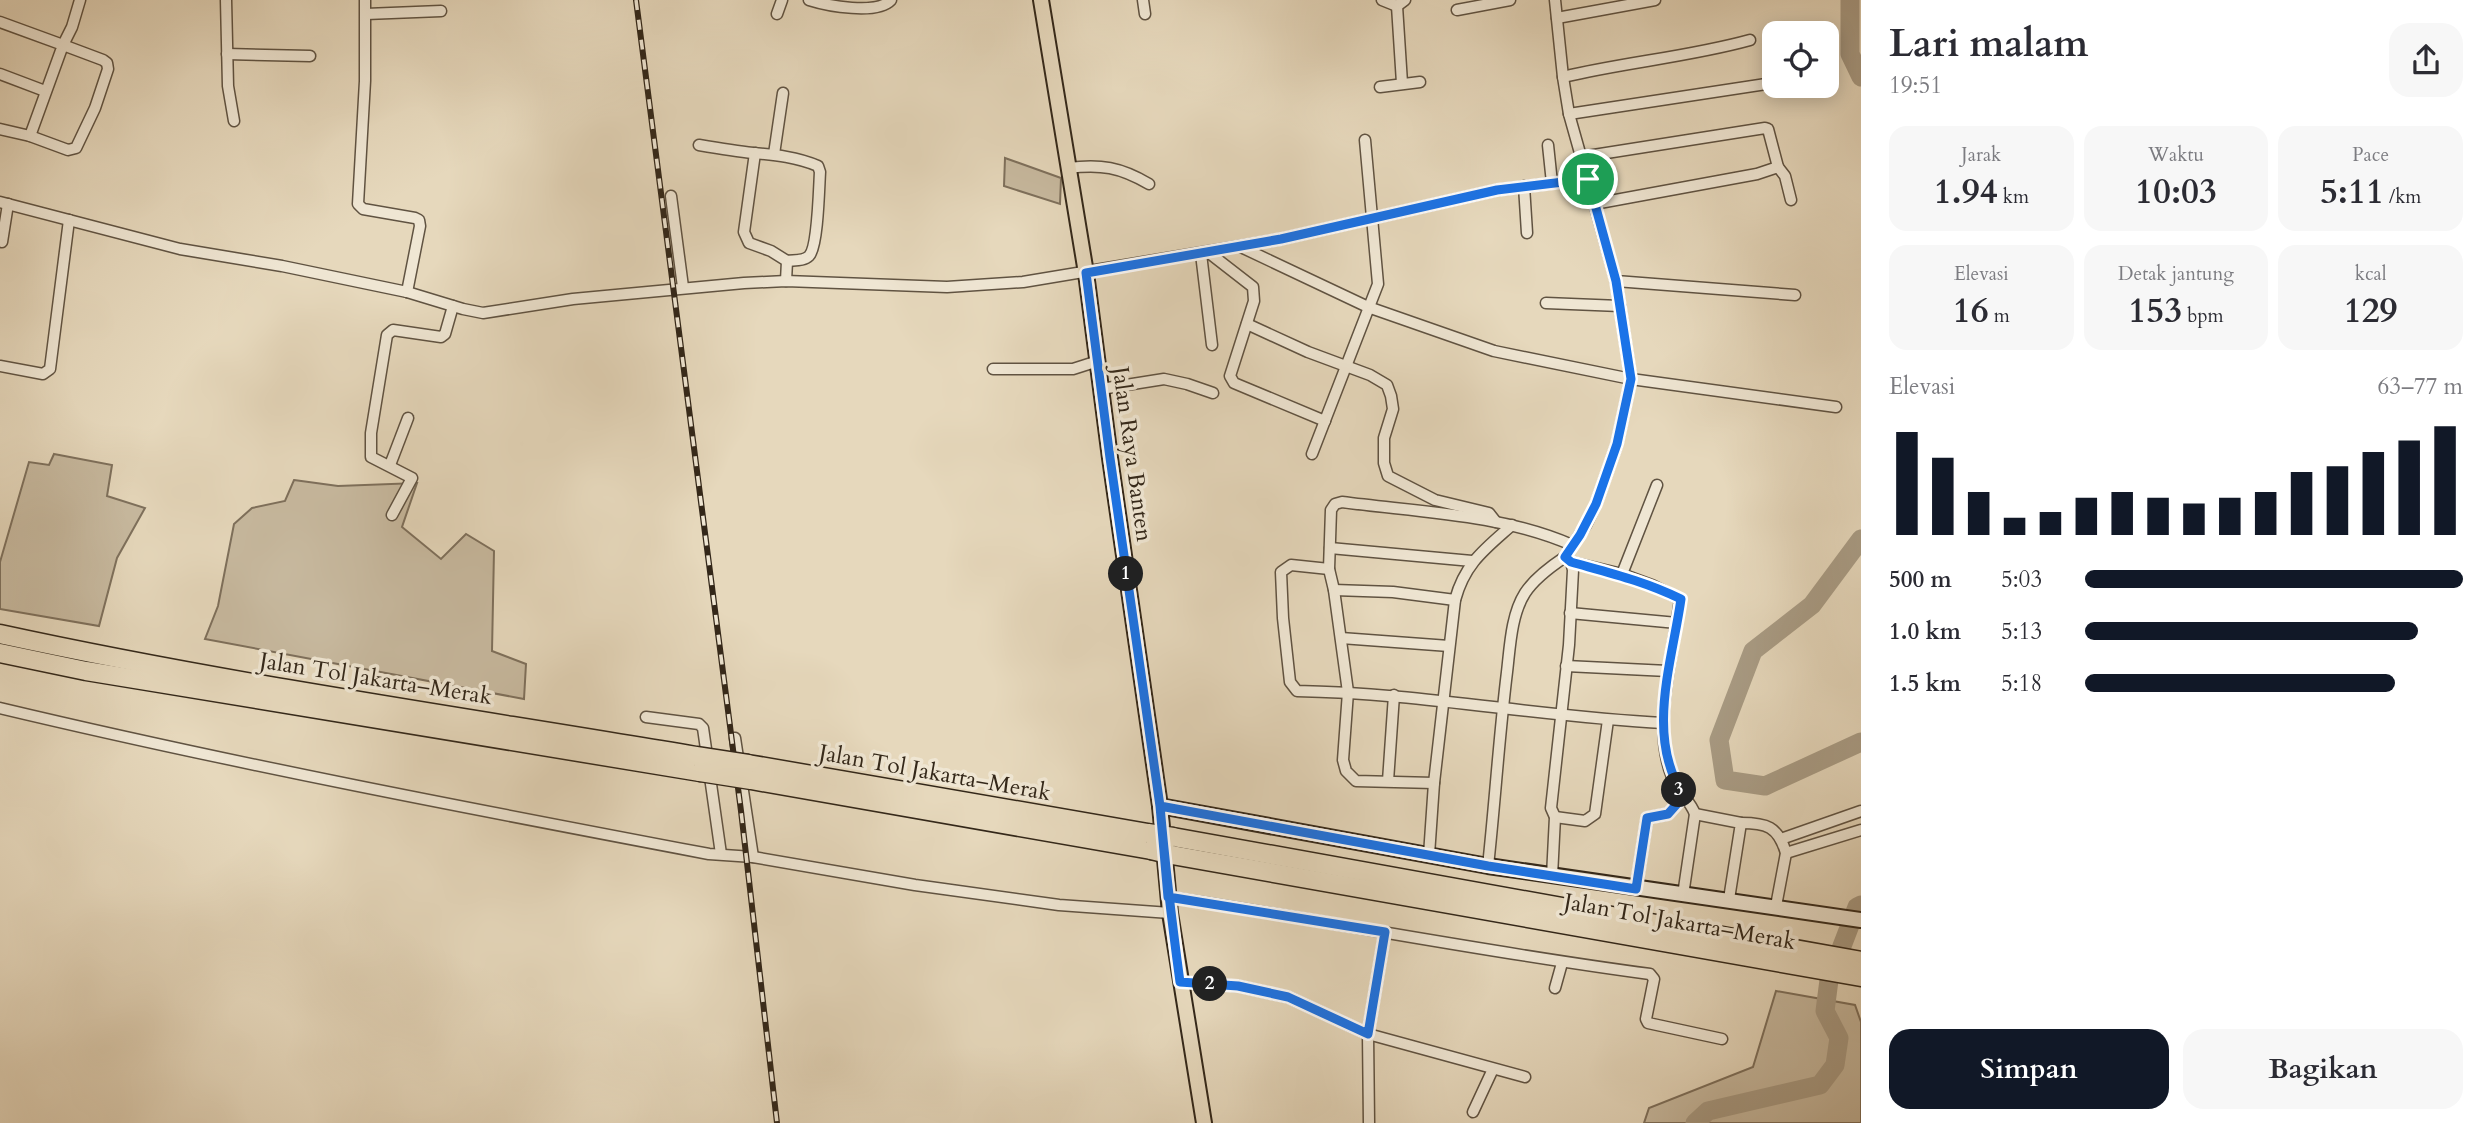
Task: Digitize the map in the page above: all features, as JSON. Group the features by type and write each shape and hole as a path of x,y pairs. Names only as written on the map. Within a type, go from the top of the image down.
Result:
{"highway":[{"name":"Jalan Tol Jakarta–Merak","path":"0,634 81,652 698,764"},
{"name":"Jalan Tol Jakarta–Merak","path":"0,653 99,673 750,772 1780,955 1861,977"},
{"name":"Jalan Tol Jakarta–Merak","path":"1780,955 1861,961"}],"main road":[{"name":"Jalan Raya Banten","path":"1041,0 1086,273 1160,806 1170,913 1204,1123"}],"street":[{"path":"30,136 80,0"},
{"path":"226,0 228,86 234,121"},
{"path":"365,0 362,159 358,204 363,209 419,220 408,292"},
{"path":"777,14 782,0"},
{"path":"809,0 844,9 885,4 891,0"},
{"path":"1143,0 1145,14"},
{"path":"1382,0 1401,3 1402,83"},
{"path":"1457,10 1510,0"},
{"path":"1552,876 1555,817 1551,808 1573,570 1568,560 1572,545 1596,504 1617,444 1631,379 1616,281 1569,114 1555,0"},
{"path":"1557,18 1655,0"},
{"path":"366,14 441,11"},
{"path":"0,22 107,63 108,69 95,108 80,142 73,150 0,129"},
{"path":"1563,77 1609,66 1721,48 1750,40"},
{"path":"227,54 310,57"},
{"path":"0,74 45,91"},
{"path":"1380,87 1420,82"},
{"path":"1569,114 1762,85"},
{"path":"774,154 783,93"},
{"path":"1581,158 1765,128 1768,129 1778,167 1785,176 1791,200"},
{"path":"1312,454 1378,284 1365,140"},
{"path":"699,145 774,154 804,160 818,166 820,172 816,235 812,251 804,259 787,261 746,239 744,232 755,153"},
{"path":"1548,145 1552,183"},
{"path":"1594,204 1757,174 1778,167"},
{"path":"1068,168 1115,168 1149,184"},
{"path":"2,243 4,203 180,249 408,292 483,313 573,299 683,287 786,281 947,287 1023,282 1240,246 1464,196 1588,179"},
{"path":"1524,186 1527,233"},
{"path":"671,196 683,287"},
{"path":"0,366 43,374 50,369 69,220"},
{"path":"1240,246 1368,307 1484,348 1631,379 1836,407"},
{"path":"1204,253 1253,287 1254,301 1230,376 1234,383 1325,421"},
{"path":"1204,253 1212,345"},
{"path":"786,281 787,261"},
{"path":"1616,281 1795,295"},
{"path":"1546,303 1620,306"},
{"path":"392,514 412,478 371,457 387,335 393,330 441,337 445,334 453,306"},
{"path":"1247,324 1387,384 1393,409 1384,438 1384,463 1388,476 1436,500 1489,513 1496,522"},
{"path":"993,369 1073,369 1098,361"},
{"path":"1101,389 1164,379 1213,393"},
{"path":"390,465 408,418"},
{"path":"1622,575 1657,485"},
{"path":"1434,783 1356,781 1346,771 1343,760 1348,692 1329,569 1331,510 1335,504 1342,502 1496,522 1572,545"},
{"path":"1429,855 1434,783 1455,600 1463,576 1472,561 1512,525"},
{"path":"1330,548 1472,561"},
{"path":"1488,866 1503,706 1512,634 1520,603 1541,576 1568,560 1652,585 1681,599 1668,671 1663,723 1665,752 1672,778 1695,814 1683,895"},
{"path":"1329,569 1291,565 1282,572 1283,618 1290,682 1297,691 1394,695 1608,720 1663,723"},
{"path":"1334,590 1393,592 1455,600"},
{"path":"1570,613 1677,623"},
{"path":"1341,638 1449,646"},
{"path":"1566,666 1668,671"},
{"path":"1388,781 1394,695"},
{"path":"0,708 163,747 709,854 753,857 915,885 1059,905 1170,913"},
{"path":"646,717 699,724 703,728 721,854"},
{"path":"1555,817 1585,821 1595,814 1608,720"},
{"path":"735,738 753,857"},
{"path":"1636,889 1647,818 1668,814 1684,796"},
{"path":"1160,806 1488,866 1861,920"},
{"path":"1781,839 1861,811"},
{"path":"1695,814 1741,823 1763,823 1774,830 1786,853 1780,907"},
{"path":"1729,899 1741,823"},
{"path":"1786,853 1861,830"},
{"path":"1168,897 1562,963 1650,974 1654,983 1646,1019 1648,1023 1722,1039"},
{"path":"1369,1123 1368,1034 1385,932"},
{"path":"1555,989 1562,963"},
{"path":"1180,982 1238,986 1288,997 1368,1034 1525,1077"},
{"path":"1473,1112 1493,1069"}],"shaded area":[{"path":"1005,158 1061,178 1060,204 1004,186"},
{"path":"54,454 112,465 107,496 145,508 117,558 99,626 0,609 0,562 29,462 49,465"},
{"path":"294,480 338,486 417,483 402,527 441,559 466,534 494,551 492,651 526,664 524,699 205,639 218,606 234,524 252,508 285,501"},
{"path":"1776,991 1855,1005 1861,1022 1861,1123 1644,1123 1649,1108 1753,1067"}],"waterway":[{"path":"1850,0 1850,54 1861,77"},
{"path":"1861,539 1812,605 1753,651 1719,740 1725,780 1765,786 1861,742"},
{"path":"1695,1123 1708,1111 1820,1085 1835,1065 1839,1038 1825,1011 1829,980 1857,907 1861,905"}],"railway":[{"path":"636,0 741,811 777,1123"}],"route":[{"path":"1588,179 1464,196 1281,239 1086,273 1160,806 1168,897 1385,932 1368,1034 1288,997 1238,986 1180,982 1168,897 1160,806 1488,866 1636,889 1645,821 1647,818 1668,814 1684,796 1672,778 1665,752 1663,723 1668,671 1681,599 1652,585 1571,562 1565,557 1596,504 1617,444 1631,379 1616,281 1588,179"}]}
